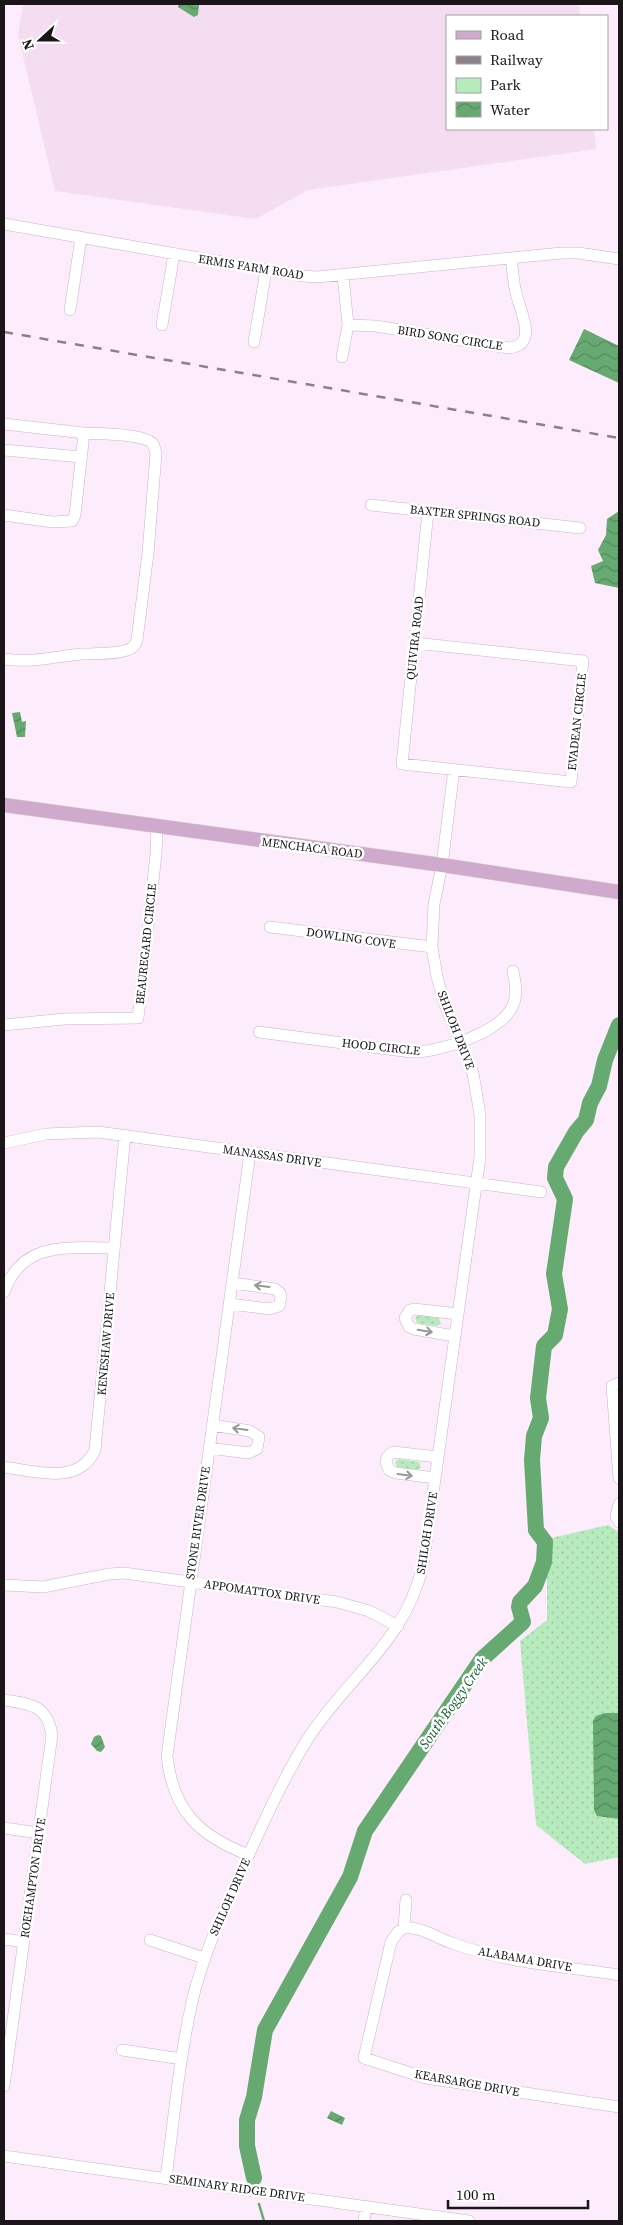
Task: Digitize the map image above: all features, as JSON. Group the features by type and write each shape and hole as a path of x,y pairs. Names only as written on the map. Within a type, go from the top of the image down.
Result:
{"main road":[{"name":"MENCHACA ROAD","path":"4,806 442,865 619,892"}],"street":[{"name":"ERMIS FARM ROAD","path":"4,224 303,276 343,275 578,253 619,259"},
{"path":"70,310 81,238"},
{"path":"162,325 174,254"},
{"name":"BIRD SONG CIRCLE","path":"348,325 376,326 516,347 526,337 526,328 515,291 511,258"},
{"path":"254,342 266,270"},
{"path":"342,357 348,325 343,275"},
{"path":"4,424 84,434 133,437 150,441 155,446 156,454 148,553 137,642 129,650 116,653 65,656 30,662 4,659"},
{"path":"4,515 52,522 72,520 75,515 84,434"},
{"path":"4,450 81,457"},
{"name":"BAXTER SPRINGS ROAD","path":"371,505 580,528"},
{"name":"QUIVIRA ROAD","path":"402,764 428,512"},
{"name":"EVADEAN CIRCLE","path":"402,764 570,782 583,661 414,643"},
{"name":"SHILOH DRIVE","path":"166,2178 182,2059 192,2002 204,1958 222,1910 249,1855 271,1802 307,1740 338,1697 381,1650 398,1626 420,1579 480,1157 480,1115 473,1073 444,1002 436,976 432,947 434,904 442,865 454,769"},
{"name":"BEAUREGARD CIRCLE","path":"4,1025 64,1019 138,1018 156,854 157,826"},
{"name":"DOWLING COVE","path":"270,927 432,947"},
{"name":"HOOD CIRCLE","path":"259,1032 411,1052 434,1051 461,1041 494,1025 509,1013 516,995 513,971"},
{"name":"MANASSAS DRIVE","path":"4,1143 29,1136 61,1132 98,1132 477,1185 541,1192"},
{"name":"KENESHAW DRIVE","path":"4,1467 62,1473 79,1469 92,1457 97,1444 125,1135"},
{"name":"STONE RIVER DRIVE","path":"249,1855 218,1841 200,1828 184,1810 171,1783 167,1756 250,1153"},
{"path":"4,1292 15,1270 35,1254 61,1248 114,1248"},
{"path":"230,1304 270,1309 279,1306 281,1302 280,1293 275,1289 233,1283"},
{"path":"454,1336 414,1329 409,1327 406,1318 410,1310 414,1309 458,1314"},
{"path":"619,1383 612,1386 619,1478"},
{"path":"209,1448 248,1453 259,1446 258,1437 250,1431 212,1426"},
{"path":"435,1478 396,1473 389,1470 386,1462 390,1454 397,1452 438,1457"},
{"path":"619,1503 616,1516 619,1522"},
{"name":"APPOMATTOX DRIVE","path":"4,1585 43,1587 109,1574 124,1573 337,1602 369,1611 398,1626"},
{"name":"ROEHAMPTON DRIVE","path":"4,1700 25,1703 37,1708 45,1714 50,1724 52,1736 24,1942 6,2048 4,2086"},
{"path":"4,1828 39,1833"},
{"name":"KEARSARGE DRIVE","path":"406,1900 404,1928 398,1932 392,1942 364,2058 426,2078 619,2107"},
{"name":"ALABAMA DRIVE","path":"404,1928 417,1929 451,1943 498,1957 619,1974"},
{"path":"4,1939 24,1942"},
{"path":"150,1940 204,1958"},
{"path":"122,2050 182,2059"},
{"name":"SEMINARY RIDGE DRIVE","path":"4,2156 469,2221"},
{"path":"364,2221 366,2206"}],"shaded area":[{"path":"23,4 579,4 580,15 446,15 446,130 594,130 596,149 308,190 256,219 55,191 18,35"}],"green space":[{"path":"418,1315 439,1318 441,1324 437,1326 417,1323 415,1318"},
{"path":"399,1459 419,1462 421,1468 417,1470 397,1467 395,1462"},
{"path":"608,1525 619,1532 619,1857 585,1864 536,1825 520,1641 547,1620 547,1539"},
{"path":"615,1633 619,1635 619,1660 605,1653"}],"water":[{"path":"179,4 199,4 198,15 194,17 178,7"},
{"path":"584,329 619,346 619,383 569,360"},
{"path":"619,511 619,588 595,583 591,566 603,561 598,550 606,535 607,519"},
{"path":"20,712 22,722 26,721 25,737 17,737 12,713"},
{"path":"605,1713 619,1713 619,1819 597,1816 594,1810 593,1721 596,1716"},
{"path":"101,1736 105,1747 101,1752 97,1751 91,1744 94,1737"},
{"path":"331,2111 345,2118 342,2125 327,2118"}],"waterway":[{"name":"South Boggy Creek","path":"254,2178 247,2146 247,2120 254,2097 265,2030 350,1877 365,1831 482,1659 523,1622 519,1607 520,1602 535,1586 544,1562 545,1542 536,1530 532,1460 534,1436 541,1418 538,1398 544,1346 555,1335 560,1309 554,1274 565,1199 555,1178 556,1167 576,1132 586,1120 590,1103 599,1086 605,1060 619,1025"},
{"name":"South Boggy Creek","path":"259,2204 264,2221"}],"railway":[{"path":"4,332 619,438"}]}
